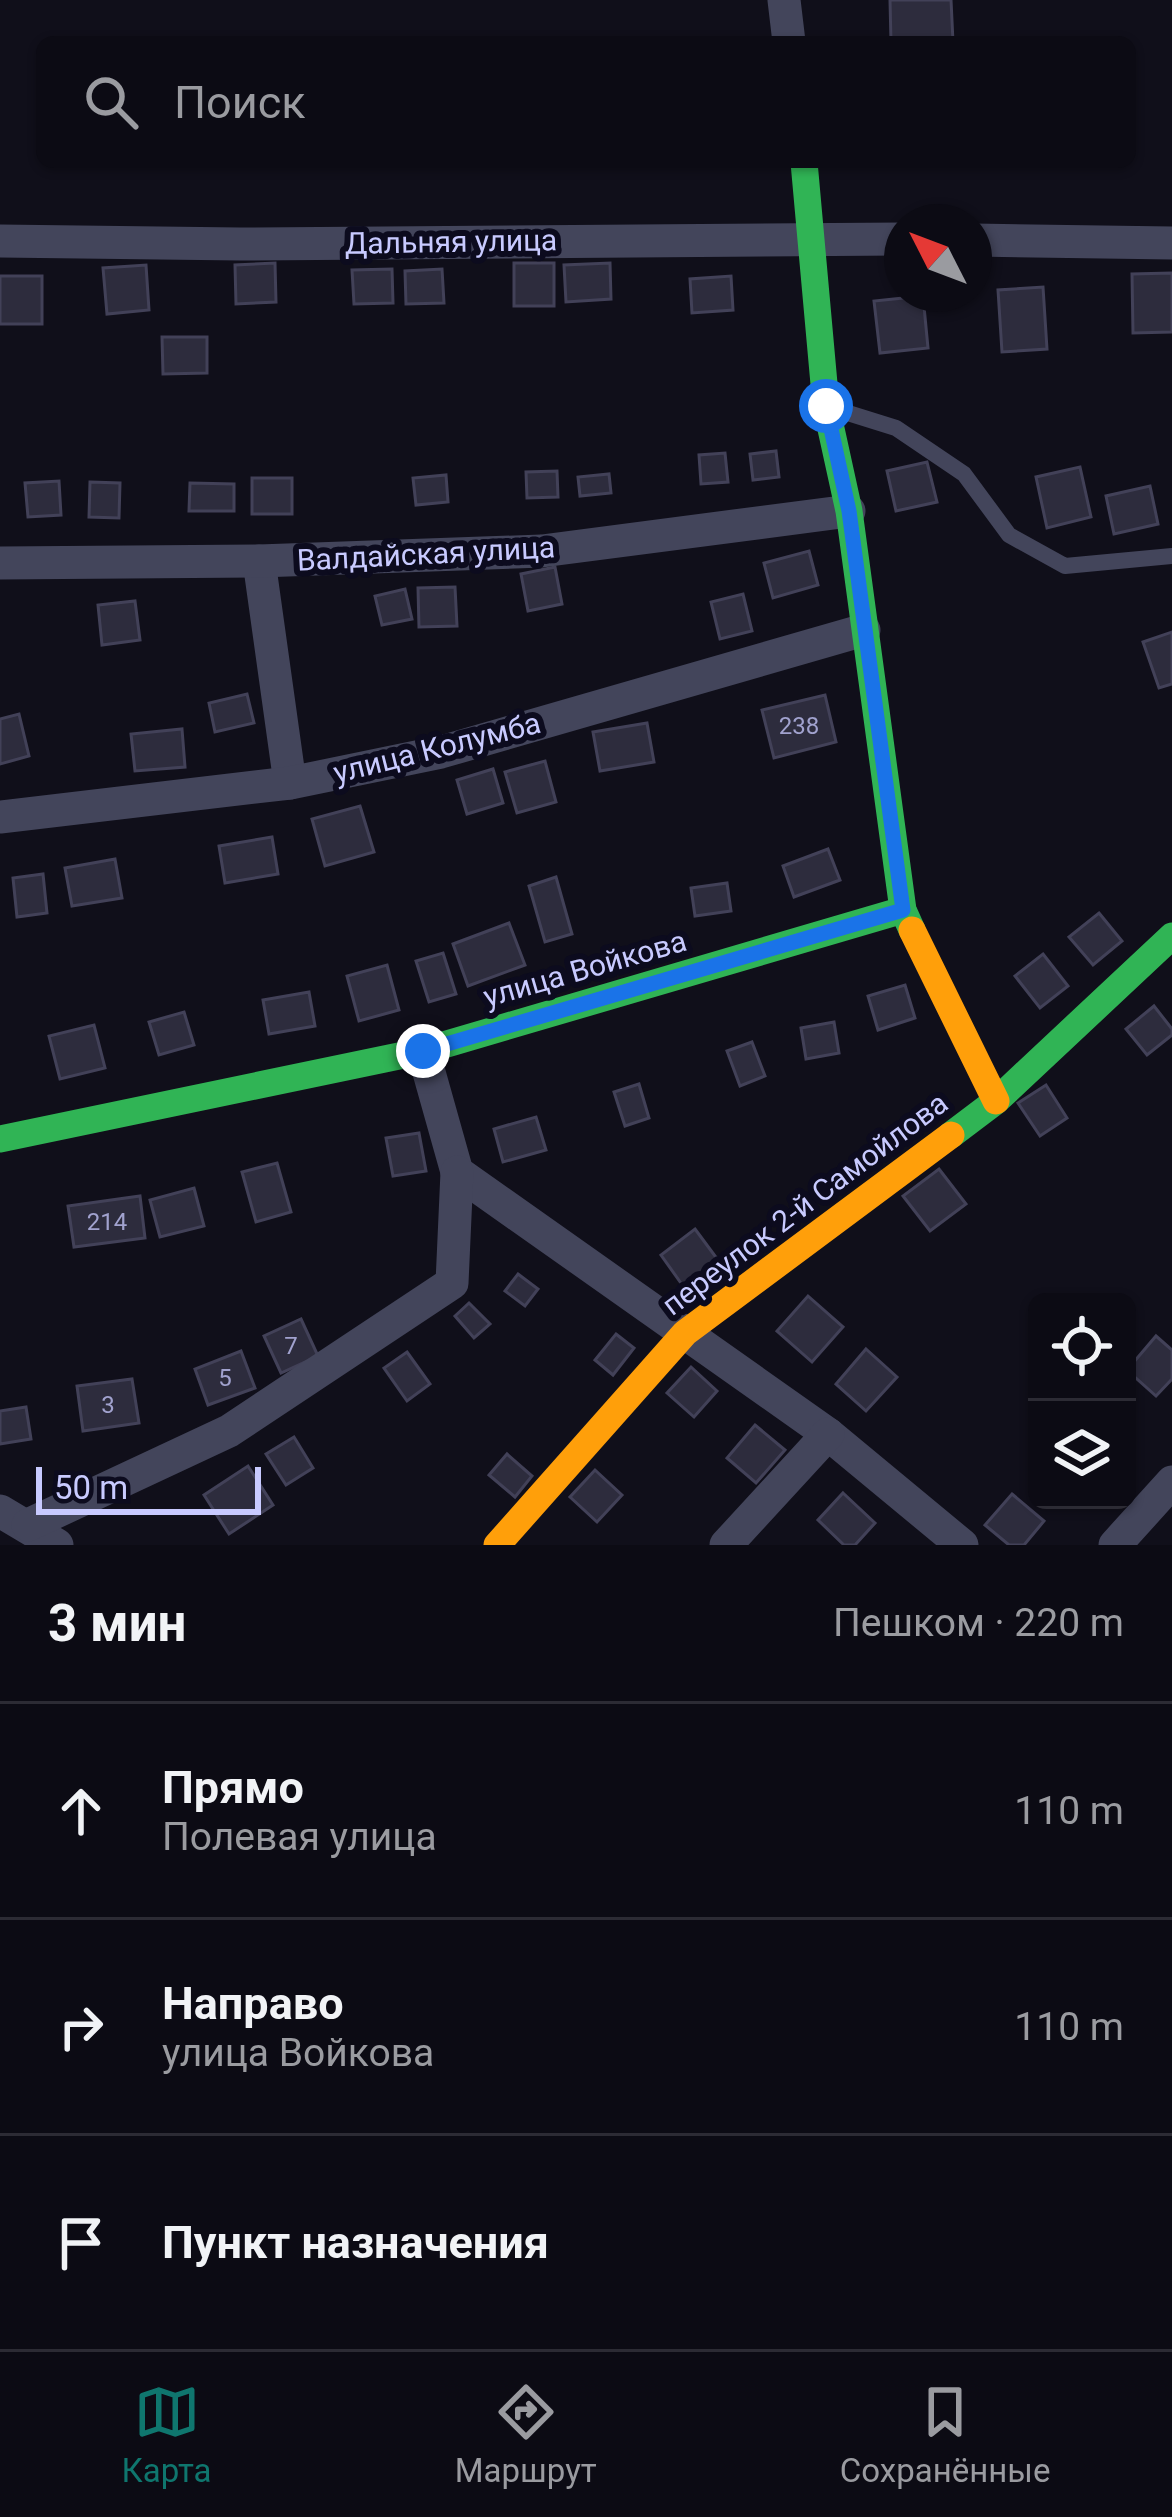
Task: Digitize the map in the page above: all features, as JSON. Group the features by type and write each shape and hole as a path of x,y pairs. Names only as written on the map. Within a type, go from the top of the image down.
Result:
{"street":[{"path":"784,0 788,36"},
{"path":"805,168 826,406 849,511 903,910 996,1101"},
{"name":"Дальняя улица","path":"0,241 884,239"},
{"path":"992,240 1172,243"},
{"name":"Валдайская улица","path":"0,562 260,561 542,551 849,511"},
{"path":"260,561 290,783"},
{"name":"улица Колумба","path":"0,817 290,783 441,752 864,630"},
{"name":"улица Войкова","path":"0,1139 423,1051 903,910"},
{"name":"переулок 2-й Самойлова","path":"497,1545 685,1333 996,1101 1172,936"},
{"path":"14,1518 229,1432 452,1283 457,1172 423,1051"},
{"path":"457,1172 828,1434 962,1545"},
{"path":"726,1545 828,1434"},
{"path":"1115,1545 1172,1482"},
{"path":"14,1518 57,1545"}],"lane":[{"path":"826,406 896,428 964,474 1009,535 1065,566 1172,556"}],"building":[{"path":"890,0 951,0 953,36 891,36"},
{"path":"275,263 276,302 236,304 235,265"},
{"path":"514,263 554,263 554,306 514,306"},
{"path":"610,263 611,299 566,302 564,265"},
{"path":"146,265 149,310 107,314 103,268"},
{"path":"392,269 393,303 354,304 352,270"},
{"path":"442,269 444,303 406,304 405,271"},
{"path":"1172,273 1172,332 1133,333 1132,274"},
{"path":"0,276 42,276 42,324 0,324"},
{"path":"731,276 733,310 692,313 690,279"},
{"path":"1043,287 1047,349 1002,352 998,290"},
{"path":"884,300 884,312 925,312 928,348 880,353 874,301"},
{"path":"162,337 207,337 207,373 163,374"},
{"path":"776,451 779,477 753,480 750,454"},
{"path":"725,453 728,482 701,484 699,455"},
{"path":"927,462 937,502 896,511 887,471"},
{"path":"1080,467 1091,517 1047,528 1036,477"},
{"path":"557,471 558,497 527,498 526,472"},
{"path":"609,474 611,493 580,496 578,477"},
{"path":"446,475 448,502 416,505 413,478"},
{"path":"252,478 292,478 292,514 252,514"},
{"path":"59,481 61,515 28,517 25,483"},
{"path":"90,482 120,483 119,518 89,517"},
{"path":"190,483 234,484 234,511 189,511"},
{"path":"1150,486 1158,524 1114,534 1106,496"},
{"path":"809,551 818,585 773,598 764,563"},
{"path":"555,567 562,604 528,611 521,574"},
{"path":"455,587 457,626 419,627 418,588"},
{"path":"405,589 412,619 382,625 375,596"},
{"path":"743,594 752,631 720,639 711,602"},
{"path":"135,601 140,640 102,645 98,605"},
{"path":"1172,632 1172,684 1159,688 1143,642"},
{"path":"247,694 254,723 215,732 209,703"},
{"path":"825,695 836,742 774,758 762,710"},
{"path":"19,714 29,756 0,764 0,719"},
{"path":"647,723 654,762 600,771 593,732"},
{"path":"182,729 185,767 135,771 131,734"},
{"path":"545,761 556,802 517,813 505,772"},
{"path":"493,769 503,803 467,814 457,780"},
{"path":"360,806 374,852 325,866 312,819"},
{"path":"272,837 278,874 225,883 219,846"},
{"path":"828,849 840,880 794,897 783,866"},
{"path":"115,859 122,898 72,906 65,868"},
{"path":"43,874 47,913 17,917 13,878"},
{"path":"556,877 572,934 545,942 529,886"},
{"path":"727,883 731,911 695,916 691,888"},
{"path":"1099,913 1122,941 1093,965 1069,937"},
{"path":"509,923 525,965 468,986 453,944"},
{"path":"443,953 456,994 429,1002 416,961"},
{"path":"1043,954 1068,986 1040,1008 1015,976"},
{"path":"387,965 399,1010 359,1021 347,976"},
{"path":"905,985 915,1018 878,1030 868,996"},
{"path":"309,992 315,1026 269,1034 263,1000"},
{"path":"1154,1006 1172,1035 1147,1055 1126,1029"},
{"path":"184,1012 194,1045 159,1055 149,1022"},
{"path":"834,1022 839,1053 806,1059 801,1028"},
{"path":"94,1025 105,1068 60,1079 49,1036"},
{"path":"752,1042 765,1076 740,1086 727,1051"},
{"path":"639,1084 649,1118 625,1126 614,1092"},
{"path":"1046,1085 1067,1118 1040,1136 1018,1103"},
{"path":"536,1117 546,1150 503,1162 494,1129"},
{"path":"419,1133 426,1171 393,1176 386,1138"},
{"path":"277,1163 291,1212 256,1222 242,1172"},
{"path":"939,1169 966,1204 930,1231 903,1196"},
{"path":"194,1188 204,1226 160,1237 150,1200"},
{"path":"140,1196 145,1238 74,1247 68,1206"},
{"path":"695,1229 718,1260 683,1286 661,1255"},
{"path":"518,1274 538,1289 525,1306 505,1291"},
{"path":"808,1296 843,1327 812,1362 777,1331"},
{"path":"469,1303 490,1324 474,1338 455,1316"},
{"path":"301,1319 318,1356 281,1373 264,1336"},
{"path":"616,1334 634,1348 613,1375 595,1360"},
{"path":"1156,1336 1172,1350 1172,1379 1156,1396 1136,1378 1136,1359"},
{"path":"866,1349 897,1377 866,1411 836,1384"},
{"path":"241,1351 255,1388 208,1405 195,1369"},
{"path":"407,1352 430,1384 407,1401 384,1368"},
{"path":"691,1367 717,1391 694,1417 667,1393"},
{"path":"132,1379 139,1423 83,1431 77,1386"},
{"path":"26,1407 31,1439 0,1444 0,1411"},
{"path":"755,1425 785,1450 756,1483 727,1458"},
{"path":"294,1437 313,1468 286,1485 266,1454"},
{"path":"507,1454 532,1476 515,1497 489,1475"},
{"path":"248,1466 273,1505 229,1534 204,1495"},
{"path":"595,1470 622,1495 597,1522 570,1497"},
{"path":"843,1493 875,1523 855,1545 844,1545 818,1520"},
{"path":"1012,1494 1044,1521 1024,1545 1009,1545 985,1525"}],"traffic: fast":[{"path":"805,168 826,406 849,511 903,910 912,930"},
{"path":"0,1139 423,1051 903,910"},
{"path":"951,1135 996,1101 1172,936"}],"traffic: slow":[{"path":"912,930 996,1101"},
{"path":"497,1545 685,1333 951,1135"}],"route":[{"path":"423,1051 903,910 849,511 826,406"}]}
